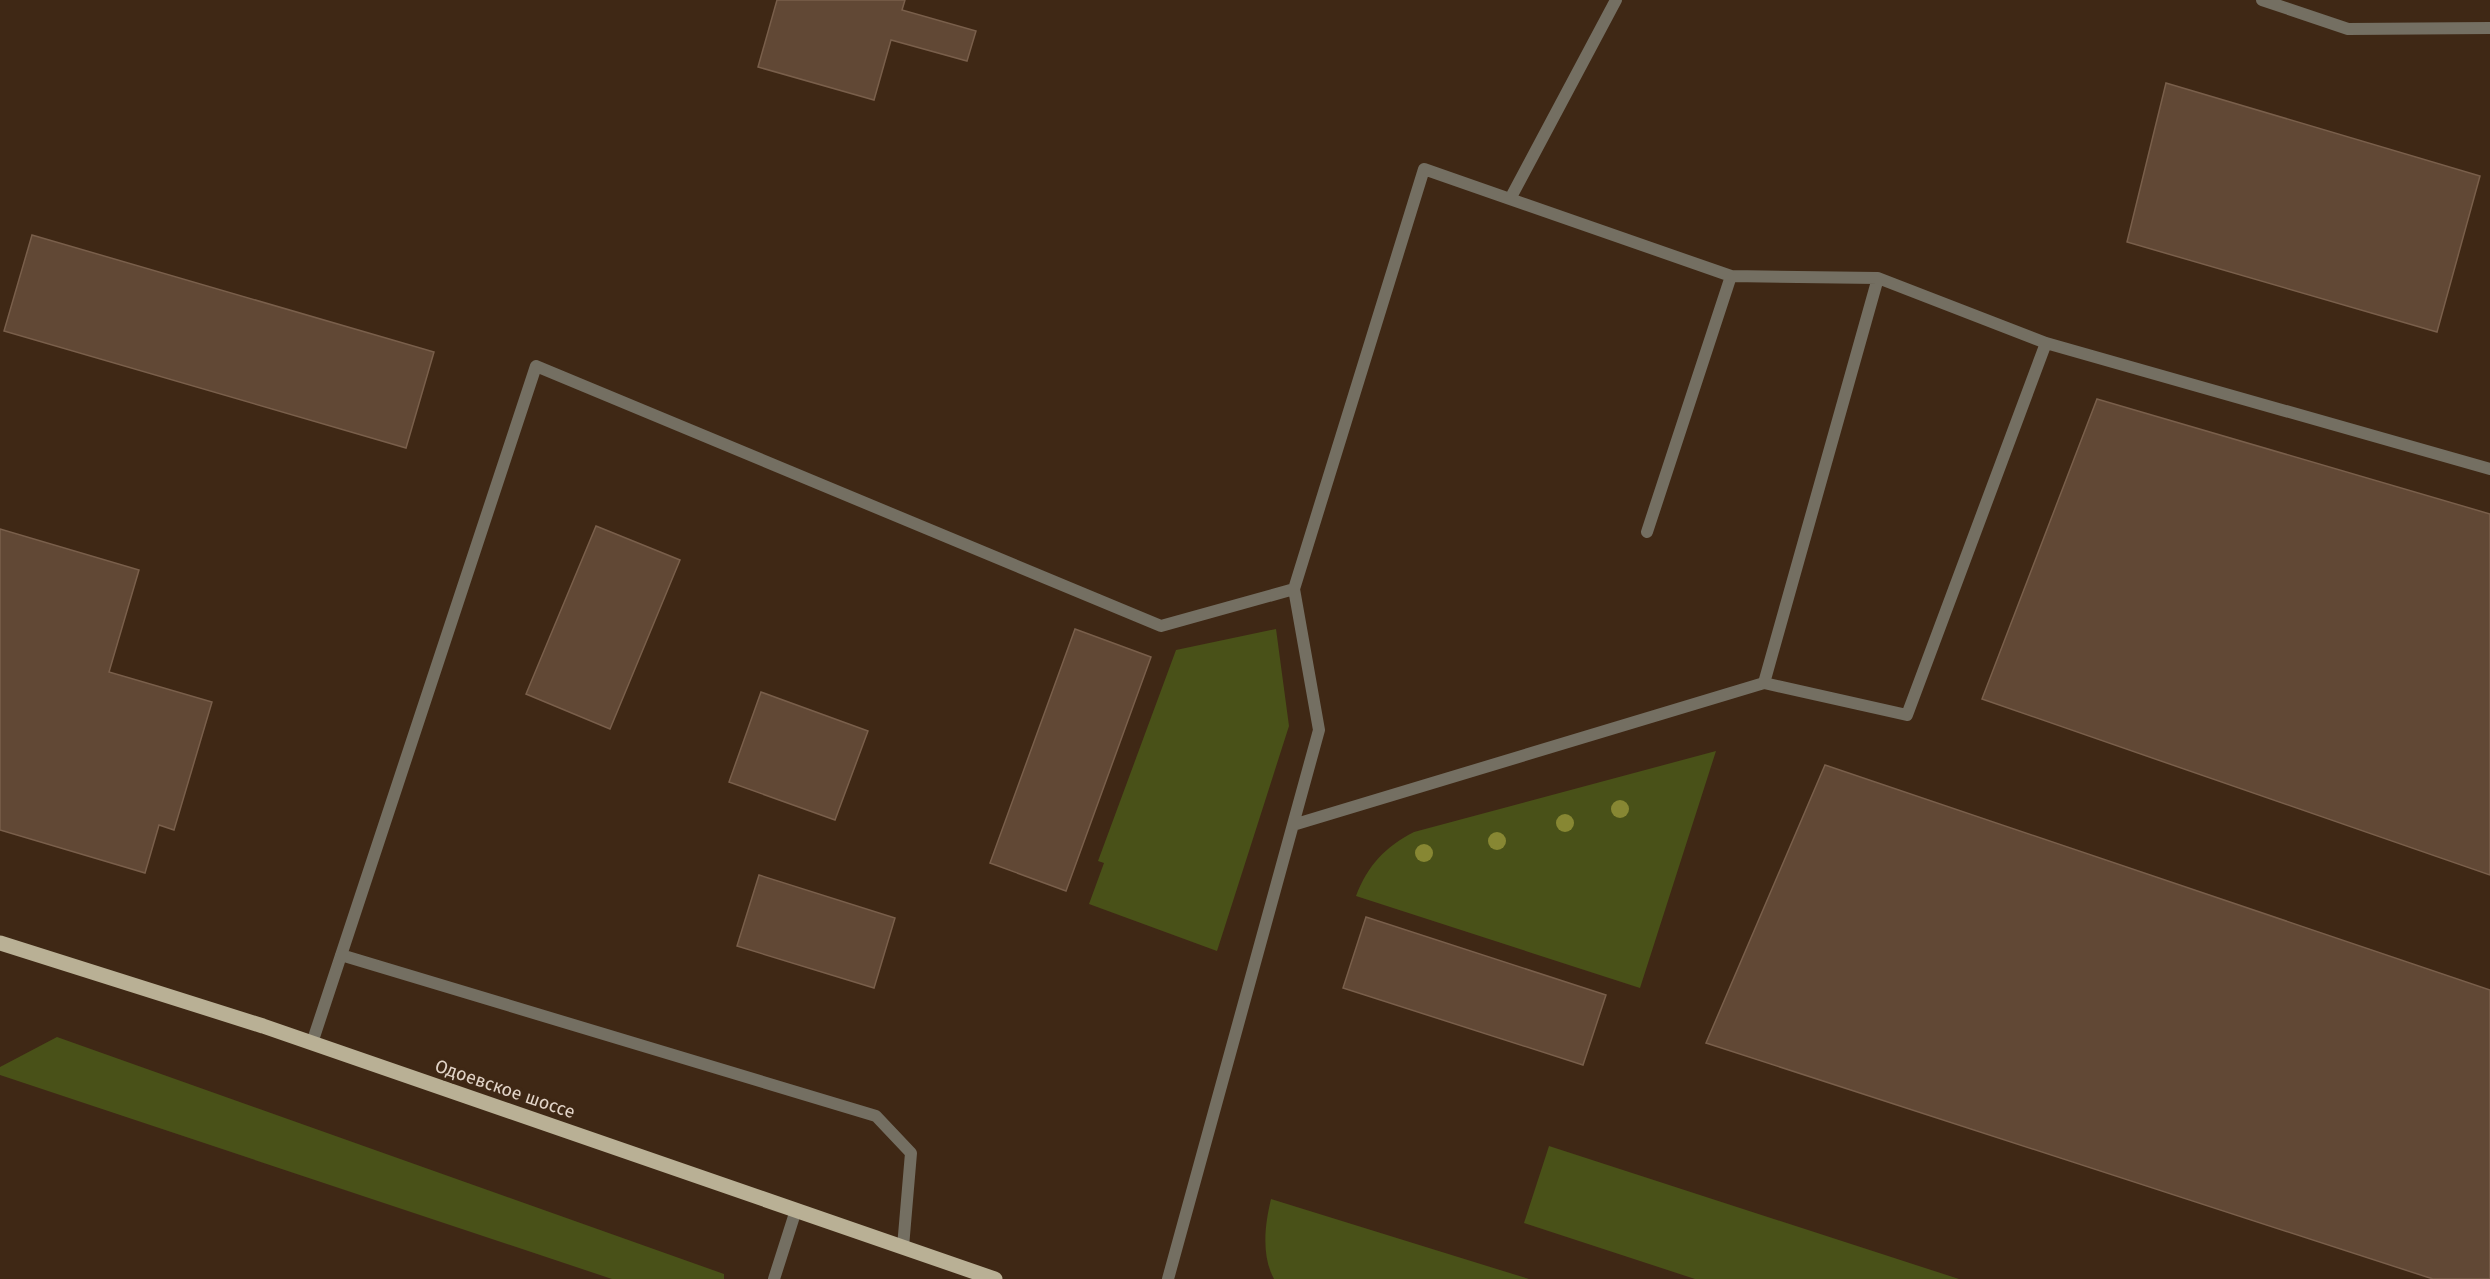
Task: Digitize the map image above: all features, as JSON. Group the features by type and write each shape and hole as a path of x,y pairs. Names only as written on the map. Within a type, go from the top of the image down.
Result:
{"main road":[{"name":"Одоевское шоссе","path":"0,943 312,1043 996,1279"}],"lane":[{"path":"1510,199 1616,0"},
{"path":"2262,0 2348,28 2490,28"},
{"path":"1168,1279 1319,730 1294,589 1424,169 1731,276 1878,278 2046,343 2490,469"},
{"path":"1647,532 1731,276"},
{"path":"1764,683 1878,278"},
{"path":"1293,825 1764,683 1907,715 2046,343"},
{"path":"312,1043 536,366 1161,626 1294,589"},
{"path":"341,955 876,1116 911,1153 903,1247"},
{"path":"774,1279 796,1210"}],"green space":[{"path":"1276,629 1289,726 1217,951 1089,904 1104,863 1098,861 1176,650"},
{"path":"1716,751 1640,988 1356,896 1366,875 1379,858 1394,844 1414,832"},
{"path":"57,1037 724,1274 724,1279 612,1279 0,1075 0,1067"},
{"path":"1549,1146 1959,1279 1695,1279 1524,1223"},
{"path":"1271,1199 1529,1279 1274,1279 1266,1250 1266,1229"}],"building":[{"path":"777,0 905,0 902,10 976,31 967,61 891,40 874,100 758,67"},
{"path":"2166,83 2480,176 2437,332 2127,242"},
{"path":"32,235 434,352 406,448 4,331"},
{"path":"2097,399 2490,514 2490,875 1982,699"},
{"path":"596,526 680,560 610,729 526,694"},
{"path":"0,529 139,570 109,672 212,702 174,830 159,825 145,873 0,830"},
{"path":"1075,629 1151,657 1066,891 990,863"},
{"path":"761,692 868,731 835,820 729,782"},
{"path":"1825,765 2490,990 2490,1279 2433,1279 1706,1043"},
{"path":"759,875 895,918 874,988 737,946"},
{"path":"1366,917 1606,995 1583,1065 1343,988"}]}
